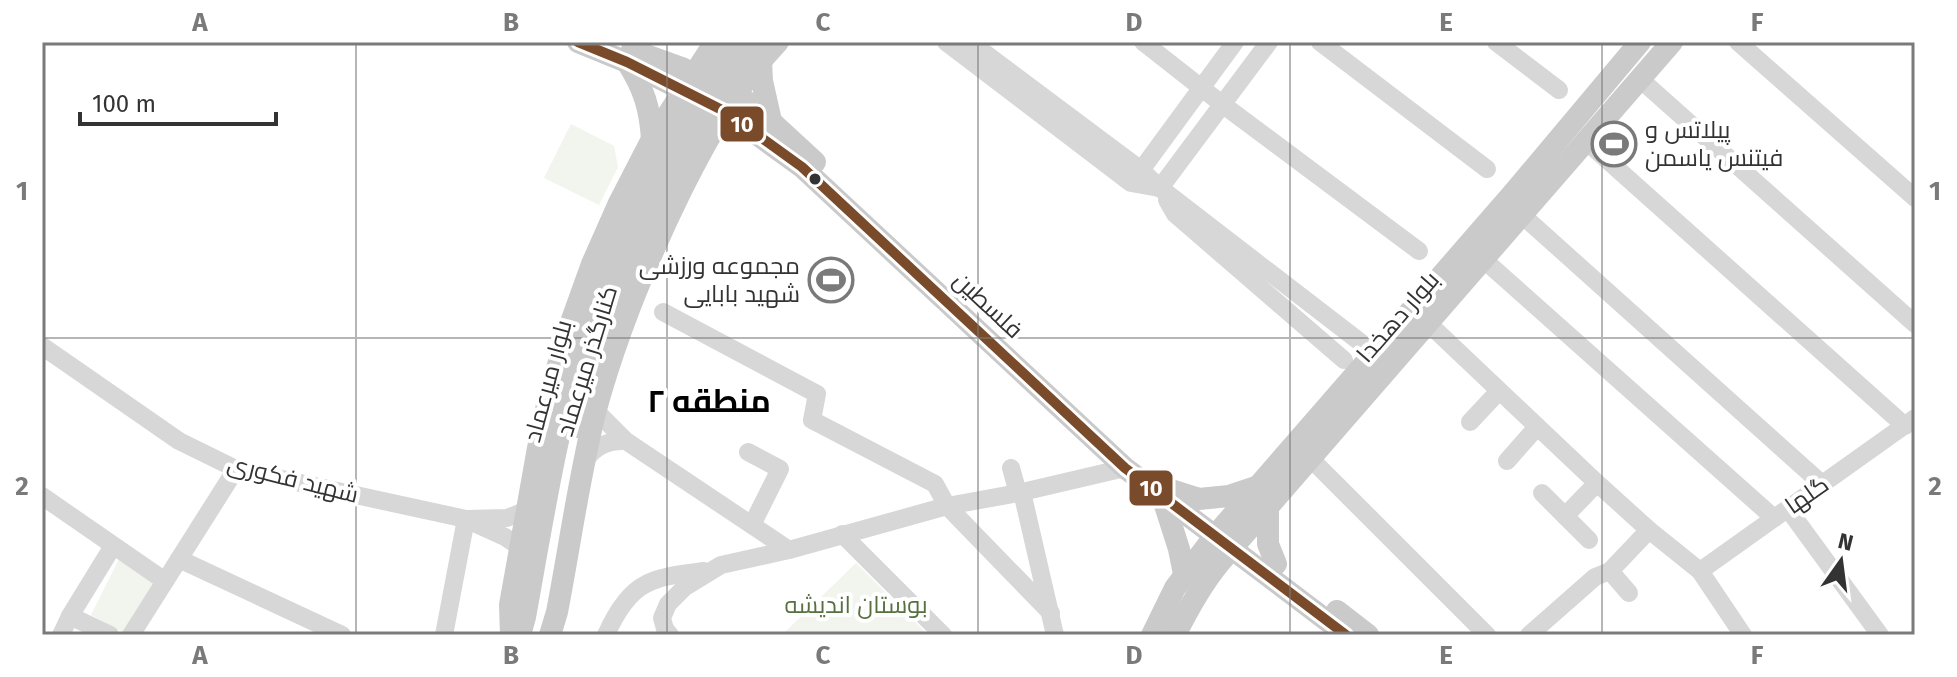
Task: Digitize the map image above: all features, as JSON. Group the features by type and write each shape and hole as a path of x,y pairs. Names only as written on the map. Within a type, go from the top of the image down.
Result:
{"main road":[{"name":"فلسطین","path":"578,42 688,82 731,103 1128,464 1227,538"},
{"name":"فلسطین","path":"611,42 656,59 688,82"},
{"path":"656,59 682,56 712,42"},
{"name":"کنارگذر میرعماد","path":"550,635 596,411 616,343 664,224 672,153 688,82 712,42"},
{"path":"721,42 722,57 730,68 740,69 758,51"},
{"path":"672,153 735,42"},
{"name":"کنارگذر میرعماد","path":"511,635 510,605 549,395 592,264 619,203 731,103 758,51 778,42"},
{"name":"بلوار دهخدا","path":"1152,635 1168,600 1194,577 1262,497 1373,352 1515,191 1640,42"},
{"name":"بلوار دهخدا","path":"1262,497 1310,458 1672,42"},
{"path":"672,153 758,51"},
{"path":"758,51 771,121"},
{"path":"627,62 672,153"},
{"name":"فلسطین","path":"731,103 753,105 771,121 1128,464"},
{"name":"بلوار میرعماد","path":"520,635 555,452 585,334 618,244 672,153"},
{"name":"بلوار میرعماد","path":"541,635 570,455 596,353 622,277 672,153"},
{"path":"1272,570 1194,577 1179,549 1167,494 1199,499 1262,497 1272,570 1346,635"},
{"path":"1227,538 1368,635"},
{"name":"بلوار دهخدا","path":"1175,635 1194,577"}],"street":[{"path":"946,42 1136,176 1160,188 1373,352"},
{"path":"970,42 1136,176"},
{"path":"1143,42 1419,251"},
{"path":"1136,176 1235,42"},
{"path":"1160,188 1269,42"},
{"path":"1320,42 1487,169"},
{"path":"1496,42 1559,90"},
{"path":"1738,42 1915,198"},
{"path":"1640,79 1915,324"},
{"path":"1586,141 1910,422"},
{"path":"1160,188 1175,214 1344,360"},
{"path":"1522,215 1822,484"},
{"path":"1483,259 1781,514 1880,635"},
{"path":"663,312 817,394 812,420 935,484 947,506 1051,613"},
{"path":"1428,323 1597,483 1700,571 1743,635"},
{"name":"شهید فکوری","path":"42,346 179,441 236,469 466,519 507,518 527,510"},
{"path":"1470,422 1499,391"},
{"path":"596,411 626,441 789,550"},
{"name":"گلها","path":"1700,571 1910,422"},
{"path":"1507,461 1537,427"},
{"path":"585,460 599,447 626,441"},
{"path":"748,452 780,469 752,525"},
{"path":"1310,458 1487,635"},
{"path":"670,635 662,618 668,604 685,587 721,565 789,550 947,506 1020,493 1128,464"},
{"path":"1011,468 1055,635"},
{"path":"131,635 236,469"},
{"path":"1565,516 1597,483"},
{"path":"1542,493 1589,540"},
{"path":"42,496 165,581"},
{"path":"444,635 466,519 520,547"},
{"path":"1542,631 1595,577 1610,571 1649,530"},
{"path":"842,534 943,635"},
{"path":"61,635 113,546"},
{"path":"179,559 342,635"},
{"path":"606,635 618,613 644,585 670,576 714,569"},
{"path":"1610,571 1629,593"},
{"path":"70,616 110,635"}],"green space":[{"path":"571,124 614,146 618,167 599,205 544,178"},
{"path":"120,557 159,584 126,634 91,615"},
{"name":"بوستان اندیشه","path":"856,563 928,635 782,635"}],"transit line":[{"name":"10","path":"578,42 627,62 726,112 802,167 1125,468 1346,635"}],"place":[{"name":"پیلاتس و فیتنس یاسمن","path":"1614,144"},
{"name":"مجموعه ورزشی شهید بابایی","path":"831,280"}],"district":[{"name":"منطقه ۲","path":"709,401"}]}
